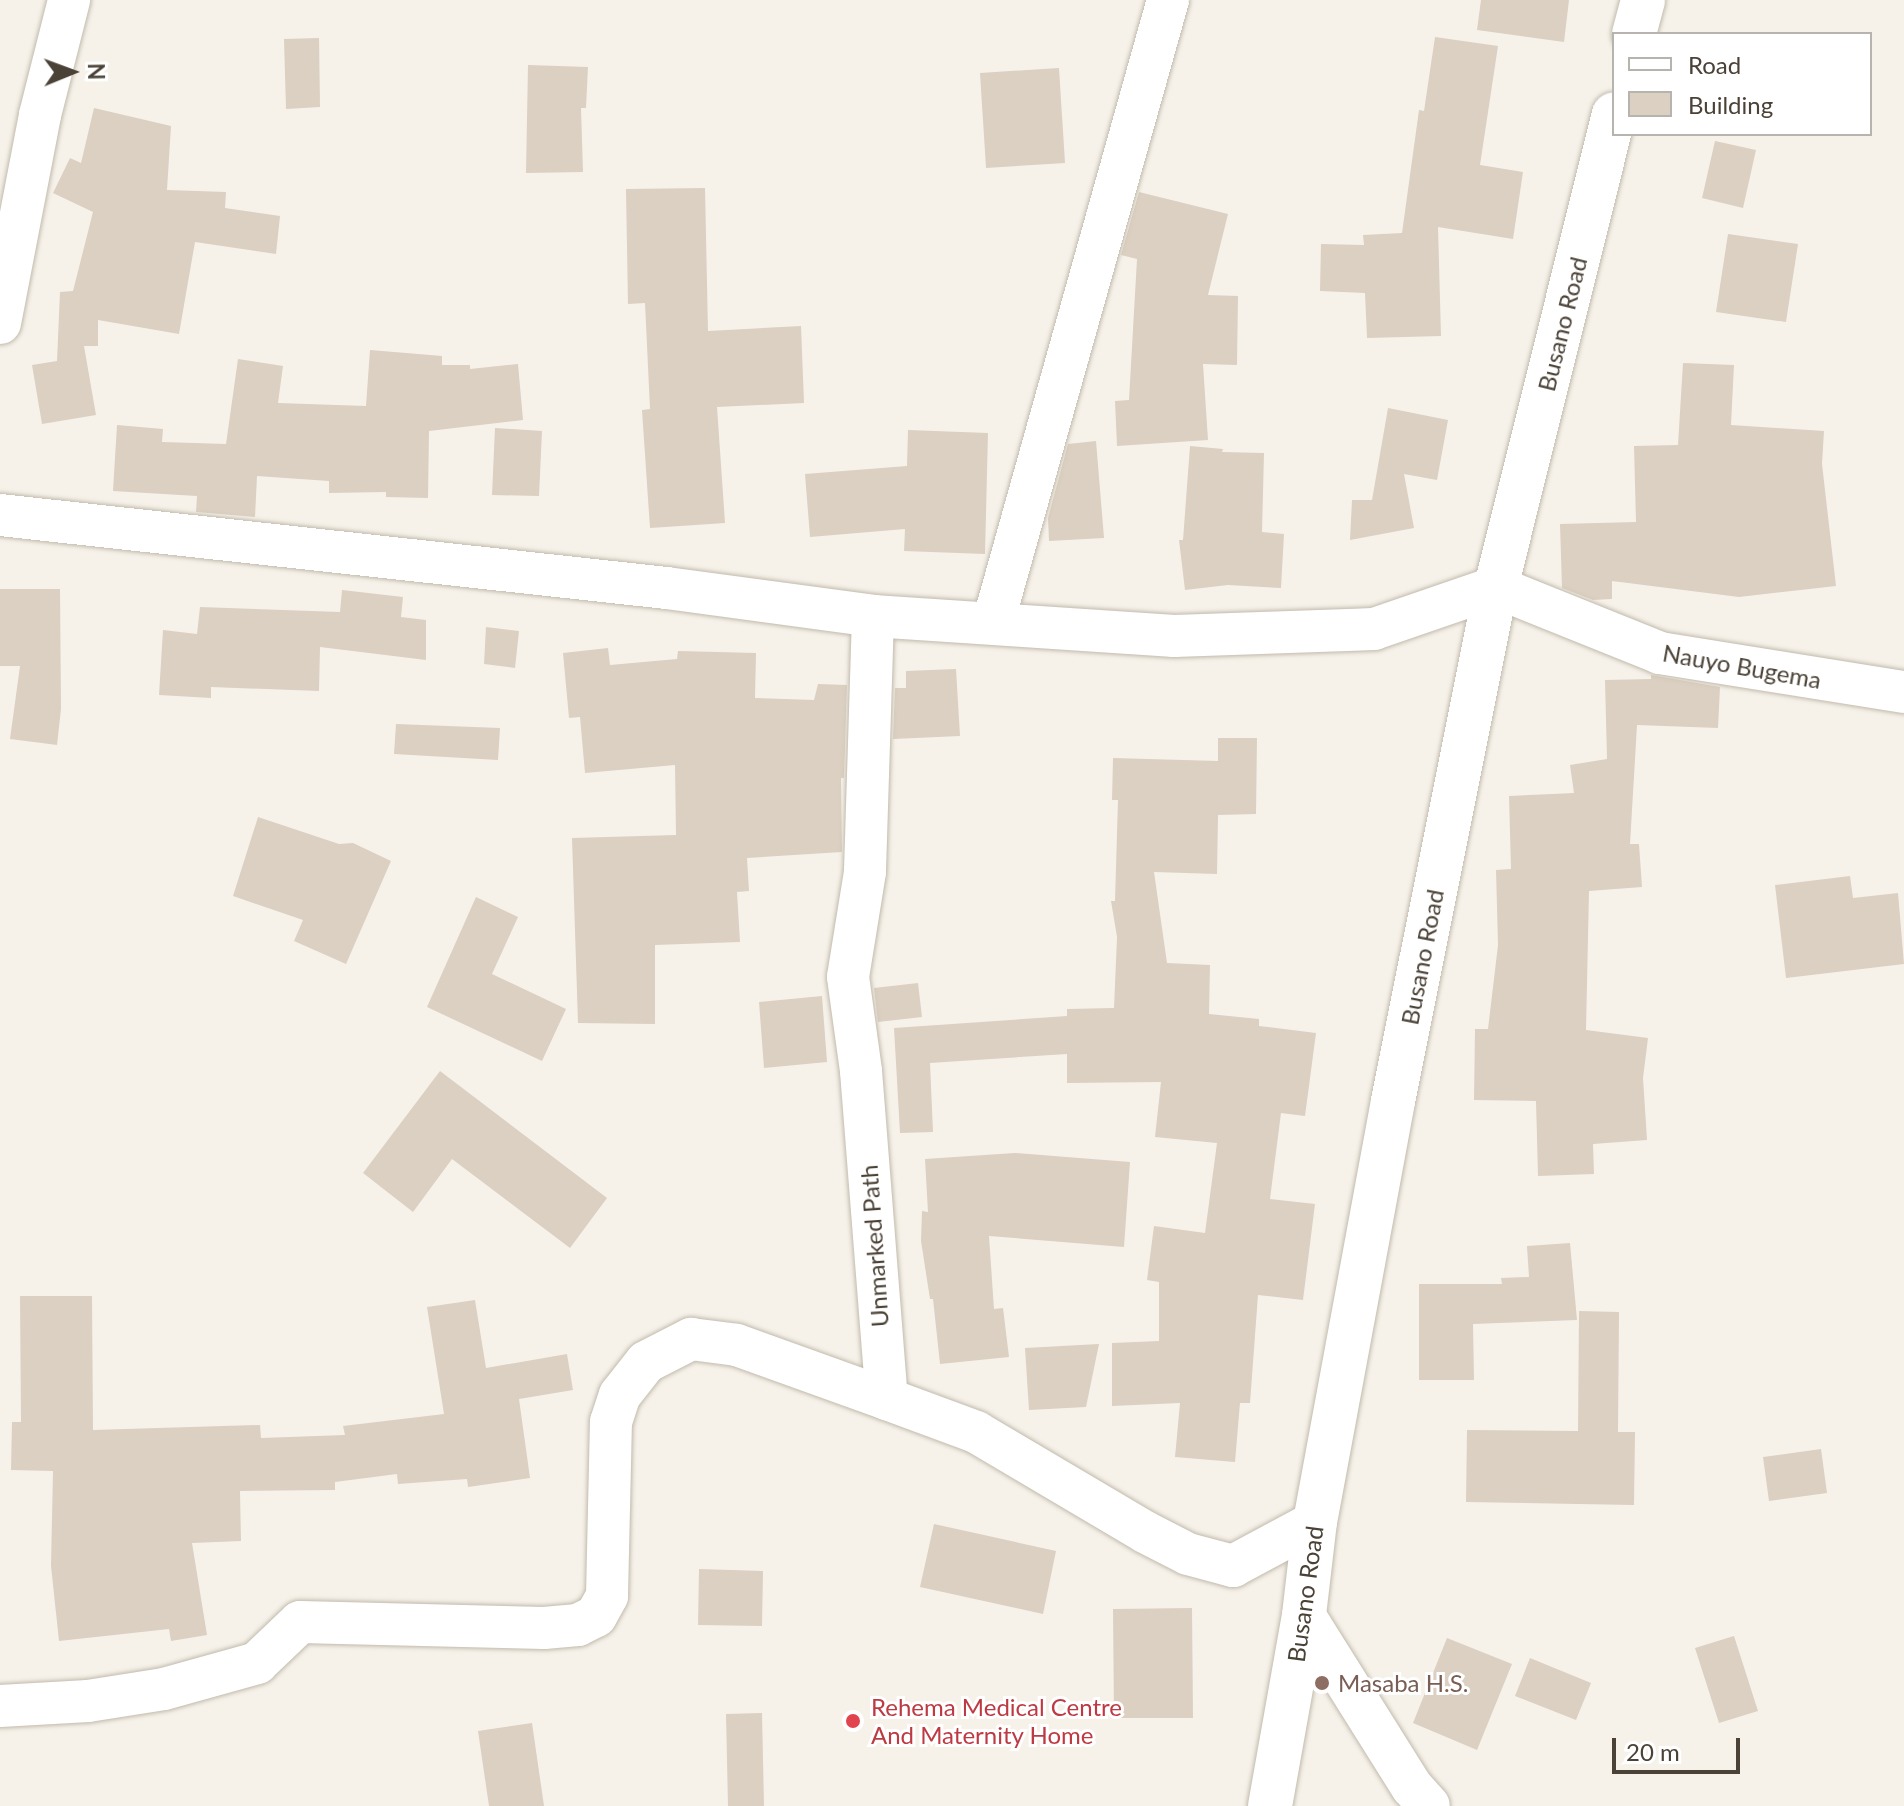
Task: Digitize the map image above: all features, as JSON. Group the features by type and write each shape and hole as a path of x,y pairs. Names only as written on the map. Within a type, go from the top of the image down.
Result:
{"street":[{"path":"0,323 40,115 69,0"},
{"path":"993,623 1168,0"},
{"path":"1635,32 1643,0"},
{"name":"Busano Road","path":"1270,1806 1304,1615 1315,1522 1393,1101 1496,587 1612,123"},
{"path":"0,515 667,588 873,616 1174,636 1374,629 1496,587"},
{"name":"Nauyo Bugema","path":"1496,587 1660,653 1904,692"},
{"name":"Unmarked Path","path":"873,616 865,872 848,977 861,1071 887,1399"},
{"path":"0,1706 88,1701 177,1686 257,1663 300,1622 544,1628 578,1625 587,1621 596,1616 607,1596 611,1422 620,1395 646,1362 691,1339 737,1345 976,1432 1188,1554 1233,1566 1315,1522"},
{"path":"1304,1615 1412,1787 1429,1806"}],"building":[{"path":"1481,0 1569,0 1564,42 1477,30"},
{"path":"1435,37 1498,46 1480,165 1523,172 1513,239 1438,227 1441,336 1367,338 1365,293 1320,291 1321,244 1364,245 1363,235 1402,233 1419,110 1424,111"},
{"path":"319,38 320,107 286,109 284,39"},
{"path":"528,65 588,67 586,108 581,108 583,172 526,173"},
{"path":"1059,68 1065,163 986,168 980,73"},
{"path":"94,108 171,126 167,190 226,192 225,208 280,216 276,254 195,242 179,334 98,320 98,346 84,346 96,415 42,424 32,365 57,361 60,292 73,291 93,212 53,193 70,158 81,163"},
{"path":"1715,141 1756,150 1743,208 1702,198"},
{"path":"705,188 708,331 801,326 804,403 717,407 725,523 650,528 642,410 650,409 645,303 628,304 626,189"},
{"path":"1139,192 1228,214 1208,295 1238,296 1237,365 1203,364 1208,440 1117,446 1115,401 1129,400 1137,259 1121,255"},
{"path":"1728,234 1798,244 1786,322 1716,312"},
{"path":"370,350 442,356 442,365 470,365 470,369 518,364 523,420 429,431 428,498 386,497 386,492 329,493 329,481 257,476 255,517 196,512 197,496 113,491 117,425 163,429 162,442 226,444 238,359 283,366 278,403 366,406"},
{"path":"1683,363 1734,365 1731,425 1824,431 1822,464 1836,586 1739,597 1612,581 1612,599 1593,600 1562,588 1560,524 1636,522 1634,446 1678,445"},
{"path":"1388,408 1448,420 1437,480 1404,474 1414,528 1350,540 1352,500 1372,500"},
{"path":"495,428 542,431 539,496 492,495"},
{"path":"908,430 988,433 985,554 904,551 905,529 810,537 805,474 907,466"},
{"path":"1096,441 1104,538 1049,541 1048,518 1068,444"},
{"path":"1190,446 1223,449 1222,452 1264,453 1262,532 1284,534 1281,588 1228,585 1185,590 1179,540 1183,540"},
{"path":"0,589 60,589 61,709 57,745 10,739 20,666 0,666"},
{"path":"342,590 403,597 401,617 426,620 426,660 320,647 319,691 211,687 211,698 159,695 163,630 197,634 200,607 340,612"},
{"path":"486,627 519,631 515,668 484,664"},
{"path":"608,648 610,665 677,659 678,651 756,653 755,698 814,700 818,684 847,685 844,778 841,778 842,852 747,858 749,891 737,892 740,942 655,945 655,1024 578,1023 572,838 676,835 675,765 585,773 580,717 569,718 563,653"},
{"path":"956,669 960,736 893,739 895,688 906,688 906,671"},
{"path":"1651,675 1720,687 1718,728 1637,725 1630,844 1639,844 1642,887 1589,891 1586,1030 1648,1038 1643,1078 1647,1140 1593,1144 1594,1174 1538,1176 1536,1101 1474,1100 1475,1029 1488,1029 1498,945 1496,870 1511,869 1509,796 1574,793 1570,765 1607,759 1605,680 1651,679"},
{"path":"396,724 500,728 498,760 394,754"},
{"path":"1218,738 1257,738 1256,814 1218,815 1217,874 1154,872 1167,963 1210,965 1209,1014 1259,1019 1259,1026 1316,1033 1305,1116 1281,1113 1270,1199 1315,1204 1303,1300 1258,1295 1250,1403 1240,1403 1235,1462 1175,1457 1180,1403 1112,1406 1112,1343 1159,1341 1159,1282 1147,1280 1154,1226 1205,1233 1217,1143 1155,1137 1161,1082 1067,1083 1067,1054 930,1063 933,1132 900,1133 894,1028 1067,1016 1067,1009 1114,1008 1117,937 1111,901 1115,901 1118,800 1112,800 1113,758 1218,761"},
{"path":"258,817 339,844 353,843 391,861 346,964 294,941 303,920 233,896"},
{"path":"1850,876 1853,898 1898,893 1904,964 1786,978 1775,885"},
{"path":"476,897 518,917 492,974 566,1009 542,1061 427,1007"},
{"path":"918,983 922,1017 878,1022 874,988"},
{"path":"822,996 827,1062 764,1068 759,1002"},
{"path":"440,1071 607,1198 570,1248 452,1159 413,1212 363,1173"},
{"path":"1015,1153 1130,1162 1124,1247 989,1236 994,1309 1003,1308 1009,1357 940,1364 933,1299 930,1299 921,1241 922,1211 928,1212 925,1159"},
{"path":"1570,1243 1577,1320 1473,1324 1474,1380 1419,1380 1419,1284 1502,1284 1501,1278 1529,1277 1527,1246"},
{"path":"20,1296 92,1296 93,1430 260,1425 261,1438 345,1435 343,1426 444,1414 427,1307 475,1300 486,1368 567,1354 573,1390 519,1399 530,1478 468,1487 467,1479 398,1484 397,1474 335,1482 335,1490 240,1491 241,1541 192,1543 207,1635 171,1641 169,1629 59,1641 51,1566 53,1471 11,1470 12,1422 21,1422"},
{"path":"1579,1311 1619,1312 1618,1432 1635,1432 1634,1505 1466,1502 1467,1430 1578,1431"},
{"path":"1099,1344 1086,1407 1029,1410 1025,1348"},
{"path":"1821,1449 1827,1493 1769,1501 1763,1457"},
{"path":"934,1524 1056,1551 1043,1614 920,1587"},
{"path":"699,1569 763,1571 762,1626 698,1625"},
{"path":"1192,1608 1193,1718 1114,1718 1113,1609"},
{"path":"1734,1636 1758,1711 1719,1723 1695,1648"},
{"path":"1447,1638 1512,1664 1477,1750 1413,1723"},
{"path":"1530,1658 1591,1683 1576,1720 1515,1696"},
{"path":"762,1713 764,1806 728,1806 726,1714"},
{"path":"532,1723 544,1806 489,1806 478,1731"}],"place":[{"name":"Masaba H.S.","path":"1322,1683"},
{"name":"Rehema Medical Centre And Maternity Home","path":"853,1721"}]}
